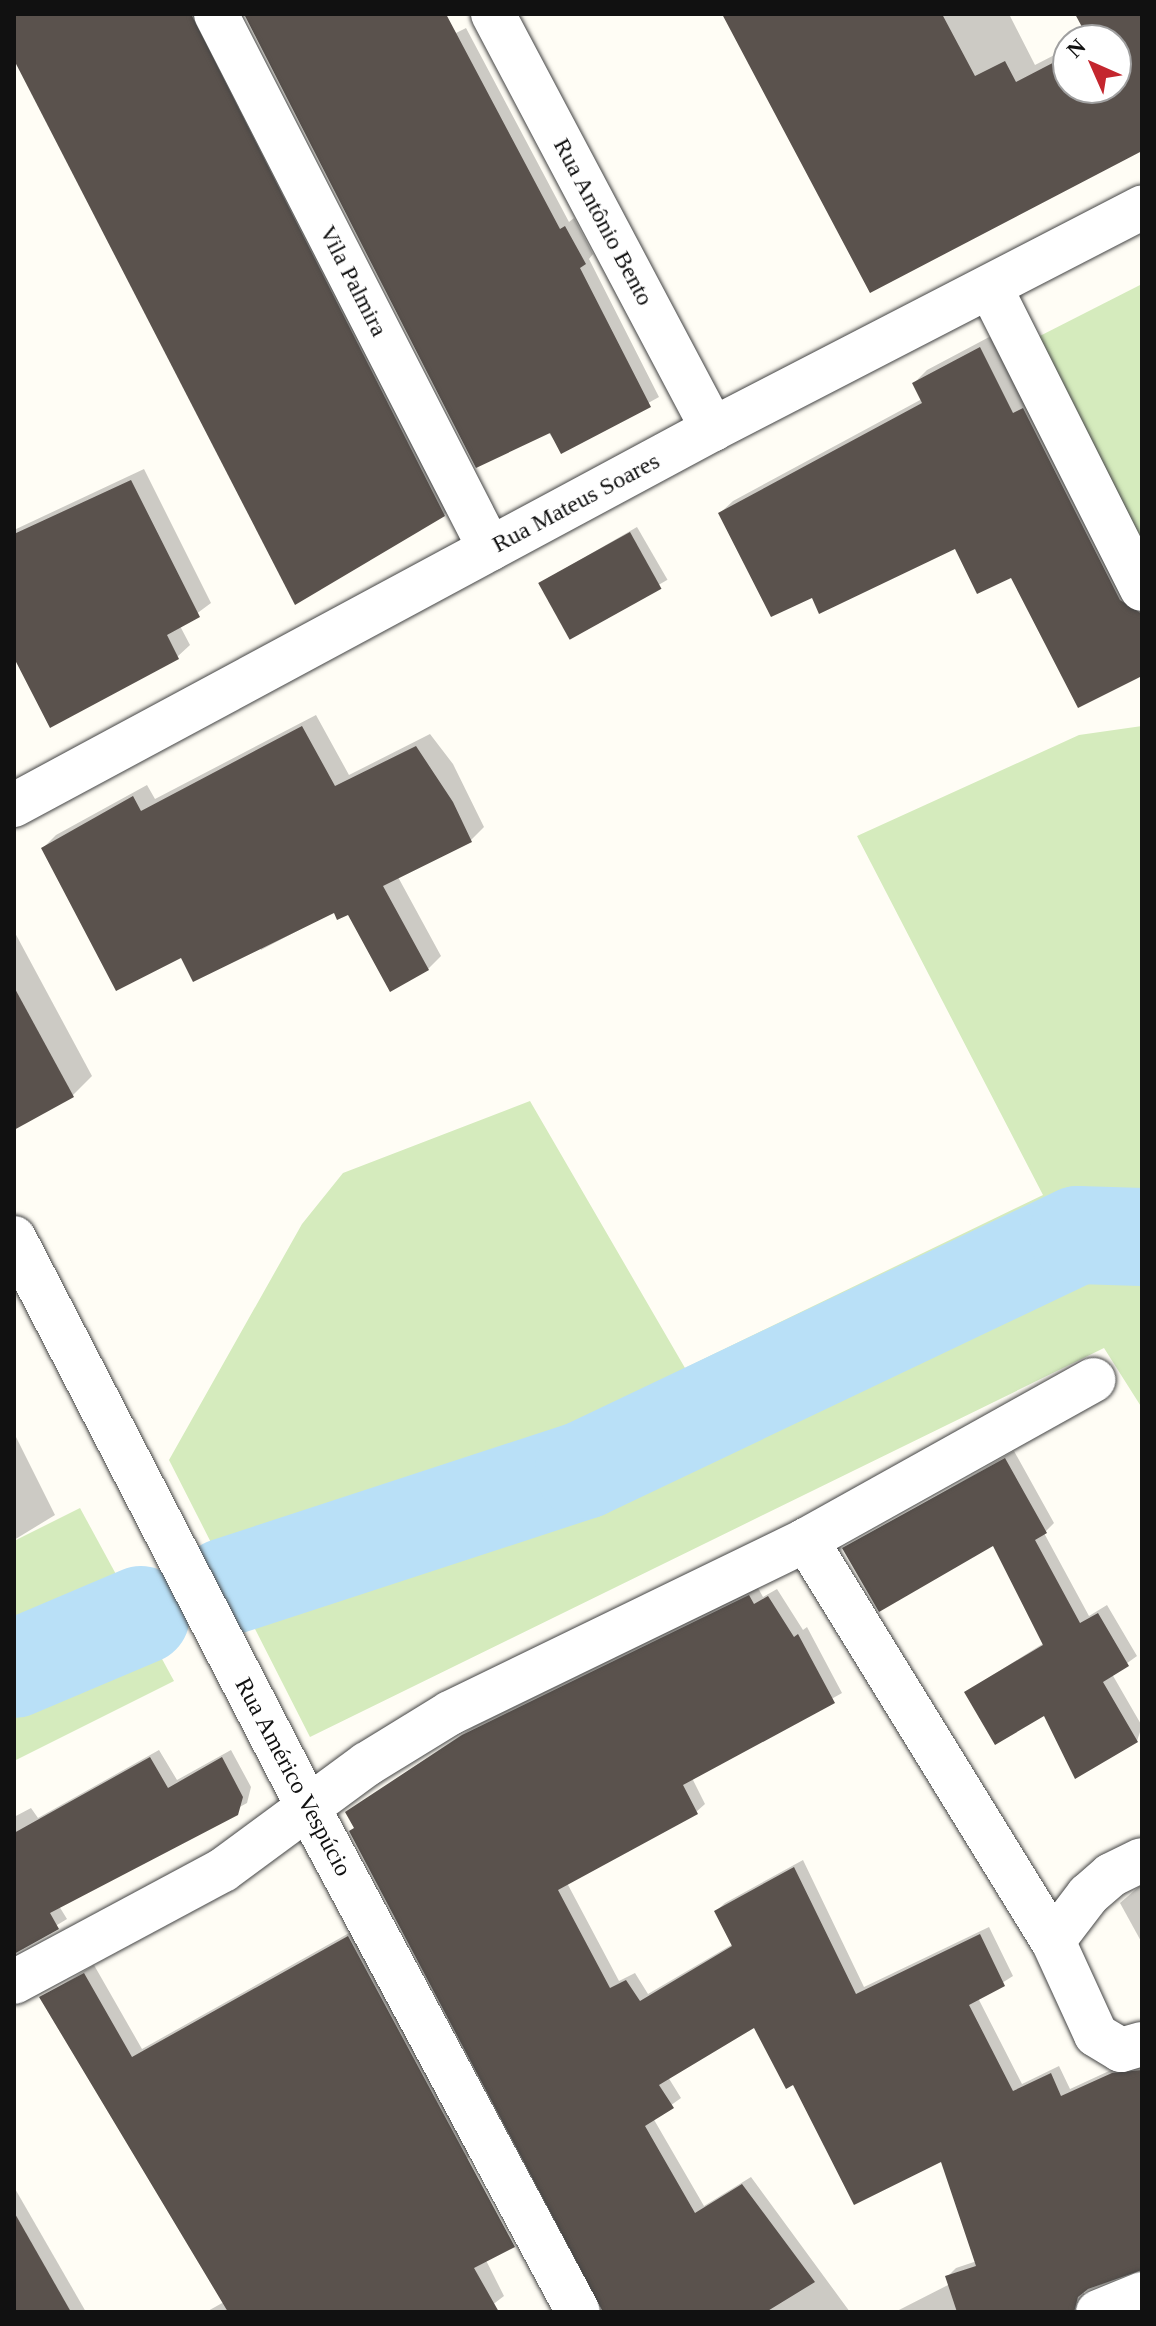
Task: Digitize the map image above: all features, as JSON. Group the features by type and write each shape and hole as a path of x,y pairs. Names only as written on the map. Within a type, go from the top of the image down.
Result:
{"street":[{"name":"Vila Palmira","path":"216,14 490,549"},
{"name":"Rua Antônio Bento","path":"493,14 713,429"},
{"name":"Rua Mateus Soares","path":"14,805 713,429 1142,208"},
{"path":"990,287 1142,589"},
{"name":"Rua Américo Vespúcio","path":"14,1238 309,1809 578,2312"},
{"path":"14,1982 189,1890 309,1809 367,1764 450,1713 806,1540 1094,1380"},
{"path":"806,1540 1053,1941 1102,2042 1121,2050 1142,2044"},
{"path":"1053,1941 1088,1895 1111,1875 1142,1860"},
{"path":"1098,2312 1142,2294"}],"green space":[{"path":"1142,284 1142,570 1028,342"},
{"path":"1142,726 1142,1408 1104,1348 310,1737 169,1460 302,1224 343,1173 530,1101 685,1368 1043,1195 857,836 1079,735"},
{"path":"80,1508 174,1681 14,1761 14,1541"}],"building":[{"path":"14,14 191,14 445,516 295,605 14,60"},
{"path":"244,14 446,14 560,229 565,226 586,264 580,268 651,407 561,454 550,433 476,468"},
{"path":"722,14 942,14 975,76 1005,61 1016,82 1052,63 1052,104 1132,104 1132,24 1080,24 1075,14 1142,14 1142,151 870,293"},
{"path":"980,347 1013,413 1023,408 1120,600 1142,614 1142,676 1078,708 1011,578 977,594 955,549 819,614 812,598 771,617 718,513 922,403 912,383"},
{"path":"131,480 200,617 167,635 179,659 50,728 14,658 14,534"},
{"path":"630,532 662,589 570,640 538,583"},
{"path":"302,726 335,786 416,746 453,802 472,842 383,886 429,970 390,992 348,915 337,920 334,913 193,982 181,958 116,991 41,848 133,796 141,811"},
{"path":"14,987 74,1097 14,1130"},
{"path":"1005,1458 1047,1533 1035,1540 1080,1623 1098,1613 1129,1666 1103,1682 1138,1742 1075,1779 1044,1716 995,1745 964,1692 1043,1645 993,1546 879,1612 842,1548"},
{"path":"749,1595 754,1604 768,1596 794,1637 798,1634 835,1703 683,1785 698,1814 558,1890 610,1988 626,1980 640,2001 732,1946 714,1911 794,1867 856,1994 980,1934 1005,1986 969,2005 1013,2091 1051,2073 1061,2096 1112,2073 1142,2070 1142,2270 1088,2289 1078,2297 1074,2312 957,2312 945,2276 976,2266 941,2162 854,2205 793,2085 786,2089 754,2028 659,2085 674,2108 645,2126 695,2213 742,2184 815,2282 766,2312 603,2312 349,1831 354,1828 345,1812 462,1735"},
{"path":"150,1757 168,1788 222,1757 243,1797 238,1815 50,1913 59,1929 14,1954 14,1833"},
{"path":"348,1936 515,2247 474,2268 499,2312 228,2312 39,1997 84,1973 132,2057"},
{"path":"14,2212 71,2312 14,2312"}],"waterway":[{"path":"226,1587 584,1470 1078,1235 1142,1237"},
{"path":"14,1669 141,1615"}]}
